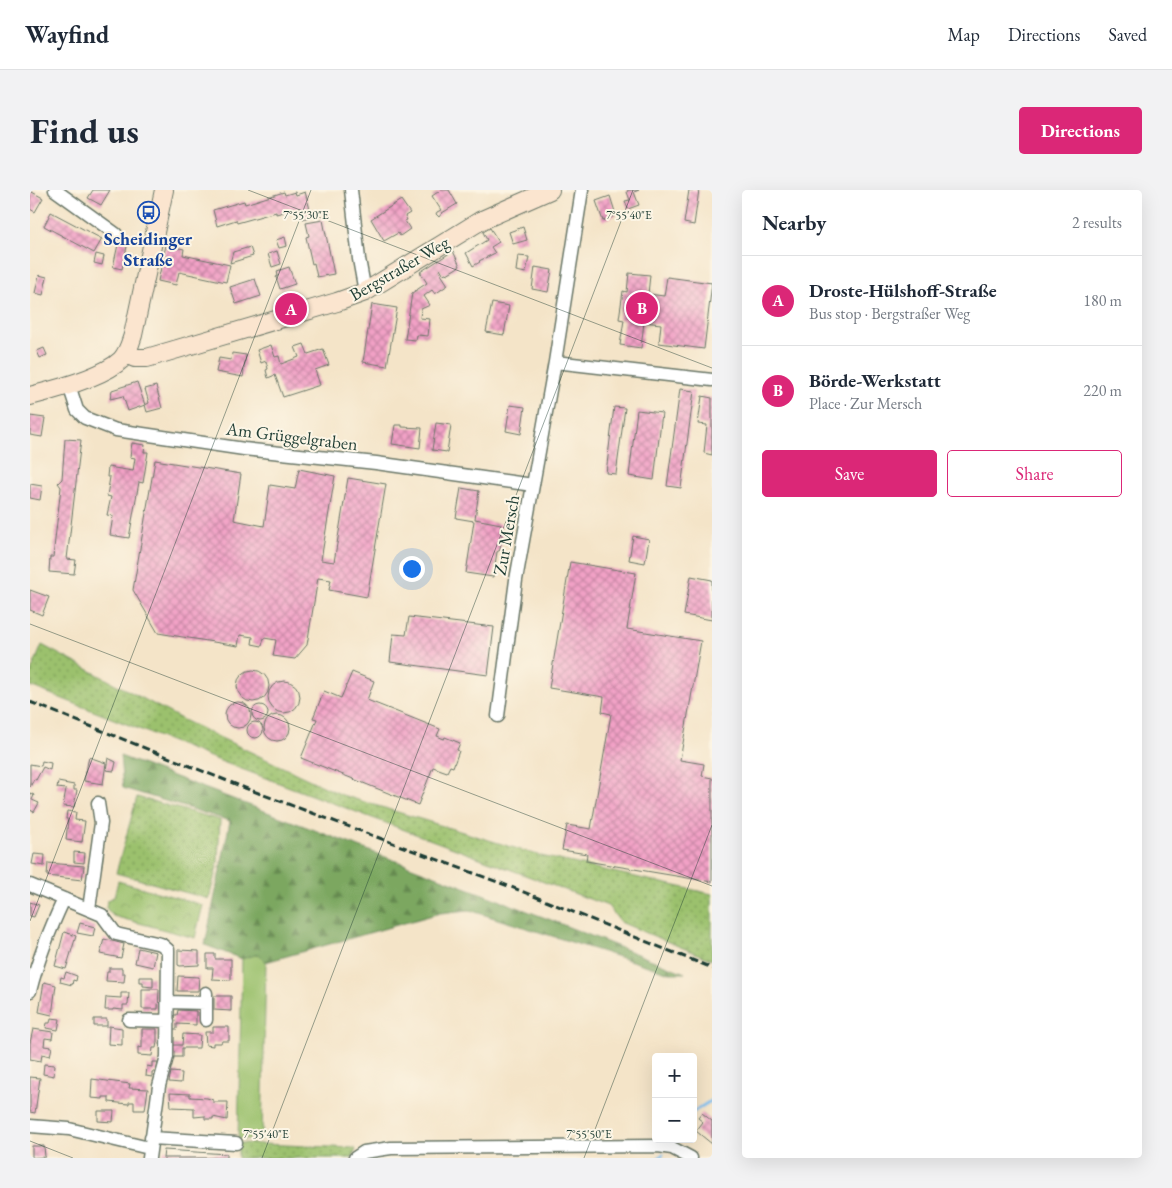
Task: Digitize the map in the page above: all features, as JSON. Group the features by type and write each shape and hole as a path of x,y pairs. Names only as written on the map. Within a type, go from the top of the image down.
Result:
{"street":[{"path":"30,396 69,385 110,368 126,354 133,335 164,190"},
{"path":"351,190 358,260 365,292"},
{"name":"Bergstraßer Weg","path":"126,354 135,358 147,358 302,313 365,292 480,221 550,190"},
{"name":"Zur Mersch","path":"498,716 516,580 555,362 582,190"},
{"path":"58,191 116,234"},
{"path":"555,362 712,380"},
{"name":"Am Grüggelgraben","path":"69,385 77,410 85,418 116,430 244,449 376,463 533,485"},
{"path":"89,909 101,823 98,803"},
{"path":"30,885 102,915 116,934 160,944 168,950 167,1057 159,1086 150,1148"},
{"path":"30,991 35,969 64,899"},
{"path":"168,1002 206,998 206,1020"},
{"path":"129,1020 168,1021"},
{"path":"30,1126 69,1129 150,1148 236,1143"},
{"path":"355,1158 364,1152 391,1148 658,1146 672,1148 691,1158"}],"green space":[{"path":"42,645 187,722 342,795 541,856 712,894 712,960 620,922 608,906 220,761 30,686 30,674"},
{"path":"120,756 685,973 670,973 469,910 440,913 266,962 259,954 242,959 205,945 230,821 123,788"},
{"path":"137,797 220,820 218,862 209,899 116,873"},
{"path":"118,881 203,905 195,938 113,916 106,908 107,900 114,897"},
{"path":"259,954 266,962 262,1139 238,1139 242,959"},
{"path":"240,1143 353,1148 356,1150 352,1158 238,1158 238,1146"}],"building":[{"path":"93,190 110,190 101,205 88,198"},
{"path":"441,190 449,190 457,204 439,217 436,214 441,210 432,196"},
{"path":"628,190 639,190 634,192 639,205 628,209 625,201 630,200"},
{"path":"689,190 699,190 694,225 684,223"},
{"path":"30,191 43,198 35,212 30,209"},
{"path":"284,192 285,195 295,192 296,195 305,192 312,216 303,219 300,208 276,214 276,212 237,223 236,220 217,226 213,210 244,201 245,204"},
{"path":"610,196 616,215 603,221 596,201"},
{"path":"401,200 410,213 405,216 407,220 405,221 410,229 400,236 398,233 384,241 371,219"},
{"path":"51,212 102,239 94,253 44,226"},
{"path":"323,220 334,274 317,277 306,237 309,236 306,223"},
{"path":"523,227 527,240 513,244 509,232"},
{"path":"490,228 499,242 491,247 495,253 473,266 466,253 487,240 483,232"},
{"path":"285,237 287,246 279,248 276,240"},
{"path":"119,240 128,242 122,269 113,267"},
{"path":"166,245 184,249 183,255 230,265 226,282 179,272 176,285 158,281"},
{"path":"250,247 253,256 230,263 233,252"},
{"path":"277,251 281,264 272,267 268,254"},
{"path":"453,251 460,266 447,274 443,274 440,269 439,271 448,285 435,294 432,290 424,296 430,305 421,309 420,318 430,319 428,336 417,335 416,340 405,339 412,293 427,283 420,272"},
{"path":"96,254 104,256 102,265 94,263"},
{"path":"518,256 529,257 526,273 516,271"},
{"path":"289,267 295,284 280,289 276,277 278,276 277,271"},
{"path":"535,267 552,270 548,292 532,289"},
{"path":"629,273 650,275 648,294 664,296 667,277 712,283 704,349 659,343 661,324 644,322 641,348 620,345 624,320 619,319 623,291 627,292"},
{"path":"39,275 47,277 43,295 35,293"},
{"path":"255,279 261,296 236,304 230,287"},
{"path":"492,303 509,306 504,335 486,332"},
{"path":"372,304 397,308 387,366 363,362"},
{"path":"304,344 308,354 323,349 329,365 315,370 320,385 283,397 275,375 268,378 266,361 261,363 257,350 271,345 275,357 279,356 281,364 299,357 295,347"},
{"path":"44,348 47,355 40,358 37,351"},
{"path":"232,353 246,355 243,377 216,372 219,358 231,360"},
{"path":"137,382 145,405 128,411 123,396 110,399 112,390"},
{"path":"156,386 162,408 147,412 145,405 149,403 145,389"},
{"path":"680,389 694,391 681,488 667,486"},
{"path":"702,396 712,398 712,455 704,453 707,425 698,424"},
{"path":"510,405 525,407 521,434 506,431"},
{"path":"614,407 625,408 616,474 606,473"},
{"path":"637,410 662,413 654,480 629,476"},
{"path":"30,416 45,418 42,437 30,435"},
{"path":"436,423 451,425 447,452 432,450"},
{"path":"395,425 422,428 420,448 392,444"},
{"path":"65,439 81,440 67,559 76,560 74,574 49,572 50,557 53,557 61,487 58,483 62,479"},
{"path":"132,443 145,445 144,452 148,452 143,483 139,482 129,538 110,535 113,516 107,515 111,497 107,496 110,477 107,477 108,467 133,471 135,458 130,457"},
{"path":"155,460 241,474 234,520 264,526 270,485 295,489 299,469 335,476 321,560 334,562 348,478 386,484 367,597 329,590 331,580 318,578 307,645 295,659 273,656 276,640 264,638 262,646 252,644 253,637 240,635 238,646 158,633 133,590"},
{"path":"30,484 42,486 40,500 30,498"},
{"path":"461,488 479,491 475,519 501,524 500,550 497,552 493,577 466,573 474,521 456,518"},
{"path":"633,536 649,539 645,563 629,560"},
{"path":"570,562 636,573 627,629 701,641 680,760 704,764 702,776 712,778 712,882 586,861 587,854 562,850 567,825 591,829 611,714 602,712 604,697 549,688"},
{"path":"691,576 712,580 712,620 684,615"},
{"path":"30,590 49,597 42,615 30,610"},
{"path":"409,617 494,627 488,675 390,662 393,634 406,635"},
{"path":"253,670 264,675 269,686 264,697 253,702 242,697 237,686 242,675"},
{"path":"352,672 374,681 367,700 440,729 437,736 460,743 453,767 450,766 447,772 433,767 418,805 301,758 317,719 313,718 324,691 341,698"},
{"path":"284,681 295,686 300,697 295,708 284,713 273,708 268,697 273,686"},
{"path":"238,702 247,706 251,715 247,724 238,728 229,724 225,715 229,706"},
{"path":"257,705 263,705 268,710 266,719 257,721 252,716 252,710"},
{"path":"277,715 286,719 290,728 286,737 277,741 268,737 264,728 268,719"},
{"path":"252,722 258,722 263,727 261,736 252,738 247,733 247,727"},
{"path":"89,757 106,763 103,784 84,781"},
{"path":"108,758 116,762 114,771 106,770"},
{"path":"42,761 51,763 50,770 43,767 30,787 30,764 41,766"},
{"path":"58,782 74,785 74,790 77,790 74,807 63,806 66,789 57,788"},
{"path":"30,793 34,795 32,800 39,803 34,812 30,810"},
{"path":"67,811 76,812 75,820 85,821 82,842 66,840"},
{"path":"74,852 85,853 84,863 74,862"},
{"path":"34,854 45,855 44,866 32,864"},
{"path":"48,863 84,866 82,880 47,876"},
{"path":"30,902 39,905 34,917 30,916"},
{"path":"80,923 95,927 93,936 77,933"},
{"path":"64,932 76,936 66,969 55,966"},
{"path":"104,939 124,944 121,958 100,954"},
{"path":"138,948 156,952 153,967 135,963"},
{"path":"178,950 199,951 199,965 178,965"},
{"path":"207,954 215,954 215,959 231,959 231,980 212,979 213,968 207,968"},
{"path":"109,968 122,968 122,973 125,973 124,982 106,981"},
{"path":"66,972 77,976 76,981 73,980 72,985 60,982 61,977 64,978"},
{"path":"178,976 199,977 198,991 177,991"},
{"path":"139,977 153,977 153,987 143,986 143,982 139,982"},
{"path":"44,982 56,985 52,1015 39,1012"},
{"path":"142,989 159,989 158,1009 142,1009"},
{"path":"121,993 129,993 128,1005 123,1005 123,1010 105,1010 106,997 121,998"},
{"path":"214,996 231,996 231,1011 214,1010"},
{"path":"178,1010 196,1011 196,1025 177,1024 177,1029 172,1029 173,1015 177,1015"},
{"path":"51,1018 60,1019 58,1030 46,1028"},
{"path":"94,1019 107,1019 107,1026 94,1026"},
{"path":"109,1026 122,1028 122,1045 108,1044"},
{"path":"213,1027 229,1027 229,1041 213,1043 213,1046 206,1045 205,1032 213,1032"},
{"path":"33,1029 53,1032 52,1039 45,1038 44,1046 52,1047 50,1056 42,1054 41,1061 30,1059 30,1043"},
{"path":"142,1029 157,1029 156,1048 153,1048 152,1056 138,1055 138,1047 142,1048"},
{"path":"183,1034 200,1035 199,1048 182,1048 182,1057 172,1057 172,1045 182,1045"},
{"path":"152,1062 158,1062 157,1072 152,1072 152,1077 146,1076 147,1066 152,1067"},
{"path":"44,1064 55,1065 54,1076 43,1074"},
{"path":"171,1072 182,1073 181,1083 169,1082"},
{"path":"30,1077 40,1078 35,1113 30,1112"},
{"path":"92,1079 130,1084 129,1088 148,1089 145,1110 134,1110 134,1102 129,1102 129,1104 109,1102 109,1097 103,1097 103,1099 91,1098"},
{"path":"170,1093 190,1094 190,1097 207,1098 213,1100 213,1102 228,1102 227,1120 213,1117 213,1119 205,1119 205,1116 194,1117 194,1108 171,1107"},
{"path":"98,1111 114,1111 113,1122 98,1121"},
{"path":"702,1113 712,1121 712,1144 697,1132 703,1122 698,1118"},
{"path":"32,1146 44,1146 45,1157 32,1158"},
{"path":"164,1150 227,1154 227,1158 163,1158"}],"waterway":[{"path":"697,1109 712,1100"},
{"path":"659,1158 663,1154"}],"railway":[{"path":"30,702 245,788 511,887 712,968"}],"place":[{"name":"Scheidinger Straße","path":"148,213"},
{"name":"Börde-Werkstatt","path":"642,308"},
{"name":"Droste-Hülshoff-Straße","path":"291,309"}]}
